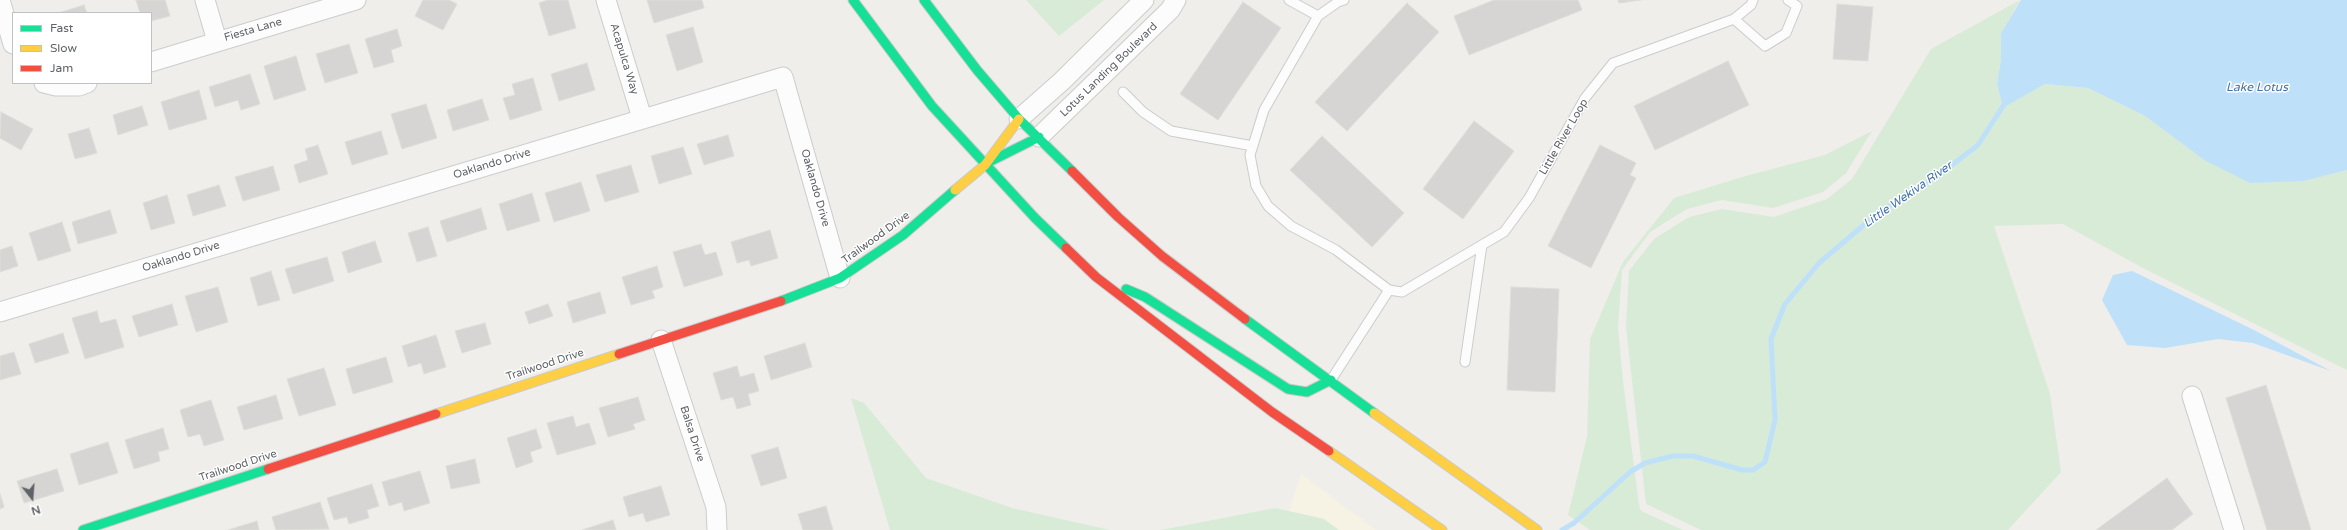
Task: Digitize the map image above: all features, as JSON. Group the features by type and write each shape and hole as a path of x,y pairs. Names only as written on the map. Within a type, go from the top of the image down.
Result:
{"main road":[{"path":"853,0 932,106 1035,218 1096,278 1272,412 1442,530"},
{"path":"924,0 977,70 1019,119 1039,137 1107,206 1162,256 1244,319 1331,380 1537,530"},
{"name":"Trailwood Drive","path":"82,530 807,292 840,278 904,235 985,165 1019,119"},
{"name":"Trailwood Drive","path":"985,165 1039,137"},
{"path":"1096,278 1146,297 1288,389 1307,392 1331,380"}],"street":[{"path":"0,0 12,41"},
{"path":"205,0 217,41"},
{"name":"Fiesta Lane","path":"152,62 356,0"},
{"name":"Acapulca Way","path":"606,0 642,118"},
{"path":"1019,119 1062,80 1144,0"},
{"name":"Lotus Landing Boulevard","path":"1039,137 1170,10 1176,0"},
{"name":"Oaklando Drive","path":"0,312 642,118 783,77 840,278"},
{"path":"48,84 56,86 79,86 84,84"},
{"name":"Balsa Drive","path":"661,340 716,507 717,530"},
{"path":"2192,396 2234,530"}],"lane":[{"path":"1289,0 1318,16"},
{"path":"1331,380 1389,290 1336,250 1291,226 1268,206 1256,186 1250,155 1264,110 1318,16 1344,0"},
{"name":"Little River Loop","path":"1389,290 1402,292 1504,232 1529,198 1585,98 1613,63 1734,19 1751,5 1753,0"},
{"path":"1734,19 1765,46 1786,33 1797,6 1788,0"},
{"path":"1123,92 1143,112 1171,131 1253,146"},
{"path":"1465,362 1482,245"}],"shaded area":[{"path":"1301,474 1376,530 1339,530 1324,519 1289,511"}],"green space":[{"path":"1026,0 1104,0 1059,36"},
{"path":"2020,0 2001,33 2001,60 1997,84 2003,108 2045,84 2088,88 2145,116 2204,160 2304,181 2347,170 2347,370 2141,267 2063,224 1994,226 2050,394 2061,472 2008,530 1701,530 1646,504 1626,327 1629,271 1654,239 1689,217 1722,209 1774,217 1827,199 1852,179 1931,49"},
{"path":"1872,131 1846,173 1823,192 1773,208 1722,200 1687,209 1650,232 1622,270 1618,327 1623,381 1641,511 1683,530 1590,530 1568,515 1587,437 1590,339 1623,262 1674,198 1742,177 1825,155"},
{"path":"851,398 864,403 926,478 1012,508 1110,530 890,530"},
{"path":"1275,508 1324,519 1339,530 1161,530"}],"water":[{"name":"Lake Lotus","path":"2021,0 2347,0 2347,170 2304,181 2250,183 2204,160 2145,116 2088,88 2045,84 2003,108 1997,84 2001,60 2001,33"},
{"path":"2132,271 2252,329 2331,371 2253,343 2218,339 2165,348 2127,345 2102,300 2113,275"}],"building":[{"path":"136,0 165,0 170,16 152,21 152,12 140,12"},
{"path":"423,0 449,0 457,4 443,30 415,16"},
{"path":"548,0 568,0 576,28 549,36 539,3"},
{"path":"647,0 702,0 704,8 654,23"},
{"path":"1494,0 1578,0 1582,10 1469,55 1454,16"},
{"path":"1618,0 1641,0 1619,3"},
{"path":"1243,2 1281,28 1218,120 1180,94"},
{"path":"1407,3 1439,32 1347,131 1315,102"},
{"path":"1837,4 1873,7 1868,61 1833,59"},
{"path":"84,5 87,12 61,12"},
{"path":"693,27 703,62 677,71 666,35"},
{"path":"397,29 402,46 391,50 394,62 374,68 365,39"},
{"path":"349,44 358,73 325,83 316,54"},
{"path":"296,56 306,90 274,100 264,66"},
{"path":"1728,61 1749,105 1655,150 1634,106"},
{"path":"587,63 595,90 559,101 551,74"},
{"path":"250,74 260,104 241,110 238,100 215,107 209,87"},
{"path":"533,78 542,110 510,120 503,98 515,95 512,84"},
{"path":"199,90 207,119 169,130 161,102"},
{"path":"482,99 489,120 453,131 447,110"},
{"path":"426,104 437,138 402,149 391,114"},
{"path":"142,106 148,125 118,135 113,115"},
{"path":"1,112 33,129 21,150 0,138"},
{"path":"1474,121 1514,151 1463,219 1423,189"},
{"path":"89,128 97,153 75,159 68,134"},
{"path":"381,131 388,154 352,165 345,142"},
{"path":"728,135 734,156 704,165 697,144"},
{"path":"1322,136 1404,213 1372,247 1290,170"},
{"path":"318,145 328,174 299,183 294,165 308,160 305,149"},
{"path":"1600,145 1636,163 1630,175 1636,178 1591,268 1548,246"},
{"path":"683,147 692,174 659,184 651,156"},
{"path":"631,165 639,192 605,202 596,175"},
{"path":"273,166 280,190 243,201 235,177"},
{"path":"581,182 590,211 554,222 545,193"},
{"path":"219,185 226,206 193,216 187,195"},
{"path":"532,193 540,221 507,231 499,204"},
{"path":"167,195 175,223 151,230 143,203"},
{"path":"481,208 487,229 447,242 440,221"},
{"path":"110,210 117,233 78,244 72,222"},
{"path":"62,222 71,251 38,261 29,233"},
{"path":"428,227 437,256 417,262 408,233"},
{"path":"770,230 778,258 751,266 749,260 737,263 731,242"},
{"path":"375,241 382,262 348,273 342,252"},
{"path":"701,244 705,255 716,252 723,275 684,287 673,252"},
{"path":"12,246 18,266 0,272 0,250"},
{"path":"327,257 334,281 293,294 285,269"},
{"path":"657,266 663,287 652,291 655,298 631,305 622,277"},
{"path":"271,271 280,300 258,306 250,278"},
{"path":"218,287 228,322 196,332 185,296"},
{"path":"1511,287 1559,289 1555,392 1507,390"},
{"path":"600,292 606,313 573,323 567,302"},
{"path":"172,304 178,325 139,337 132,316"},
{"path":"548,304 553,316 529,324 525,312"},
{"path":"97,311 100,323 116,319 124,347 85,359 72,318"},
{"path":"485,323 491,344 462,353 455,331"},
{"path":"63,333 69,353 35,363 29,344"},
{"path":"436,335 446,367 424,374 421,363 408,367 402,346"},
{"path":"805,343 812,367 771,380 764,356"},
{"path":"14,352 21,374 0,380 0,356"},
{"path":"386,357 393,382 353,394 346,369"},
{"path":"737,366 740,377 754,373 759,391 748,394 751,405 737,409 733,397 721,400 713,373"},
{"path":"324,368 336,405 299,416 287,379"},
{"path":"2266,385 2311,530 2267,530 2226,398"},
{"path":"276,395 283,419 244,430 237,407"},
{"path":"638,397 645,420 633,424 635,429 608,437 599,408"},
{"path":"211,400 224,440 204,446 200,434 188,437 180,410"},
{"path":"573,416 576,427 589,423 596,444 557,455 547,423"},
{"path":"163,428 169,449 158,452 160,461 134,469 125,440"},
{"path":"536,429 542,448 530,452 533,462 516,468 507,438"},
{"path":"108,442 118,473 79,485 70,454"},
{"path":"778,447 787,478 761,486 751,455"},
{"path":"475,459 480,483 451,489 446,466"},
{"path":"57,469 64,491 24,503 17,481"},
{"path":"420,471 430,503 404,511 402,502 389,506 382,482"},
{"path":"2167,478 2193,514 2172,530 2096,530"},
{"path":"372,484 379,506 367,510 369,518 349,524 347,517 334,520 327,498"},
{"path":"661,486 670,515 646,522 643,513 629,517 623,497"},
{"path":"0,494 4,507 0,509"},
{"path":"320,502 329,529 276,530 272,517"},
{"path":"826,506 833,530 803,530 798,514"},
{"path":"613,520 616,530 582,530"},
{"path":"257,521 259,530 228,530"}],"waterway":[{"name":"Little Wekiva River","path":"1562,530 1574,523 1630,472 1645,463 1673,456 1693,456 1742,470 1753,470 1765,462 1775,420 1771,339 1785,304 1819,263 1878,213 1939,175 1978,145 2005,103"}],"traffic: fast":[{"path":"853,0 932,106 1035,218 1066,248"},
{"path":"924,0 977,70 1019,119 1072,171"},
{"path":"989,162 1039,137"},
{"path":"781,301 840,278 903,235 955,190"},
{"path":"1126,289 1145,297 1288,389 1307,392 1331,380"},
{"path":"1245,319 1374,413"},
{"path":"83,530 268,469"}],"traffic: slow":[{"path":"955,190 985,165 1019,119"},
{"path":"436,414 619,354"},
{"path":"1374,413 1537,530"},
{"path":"1329,451 1442,530"}],"traffic: jam":[{"path":"1072,171 1118,217 1162,256 1245,319"},
{"path":"1066,248 1096,277 1272,412 1329,451"},
{"path":"619,354 781,301"},
{"path":"268,469 436,414"}]}
